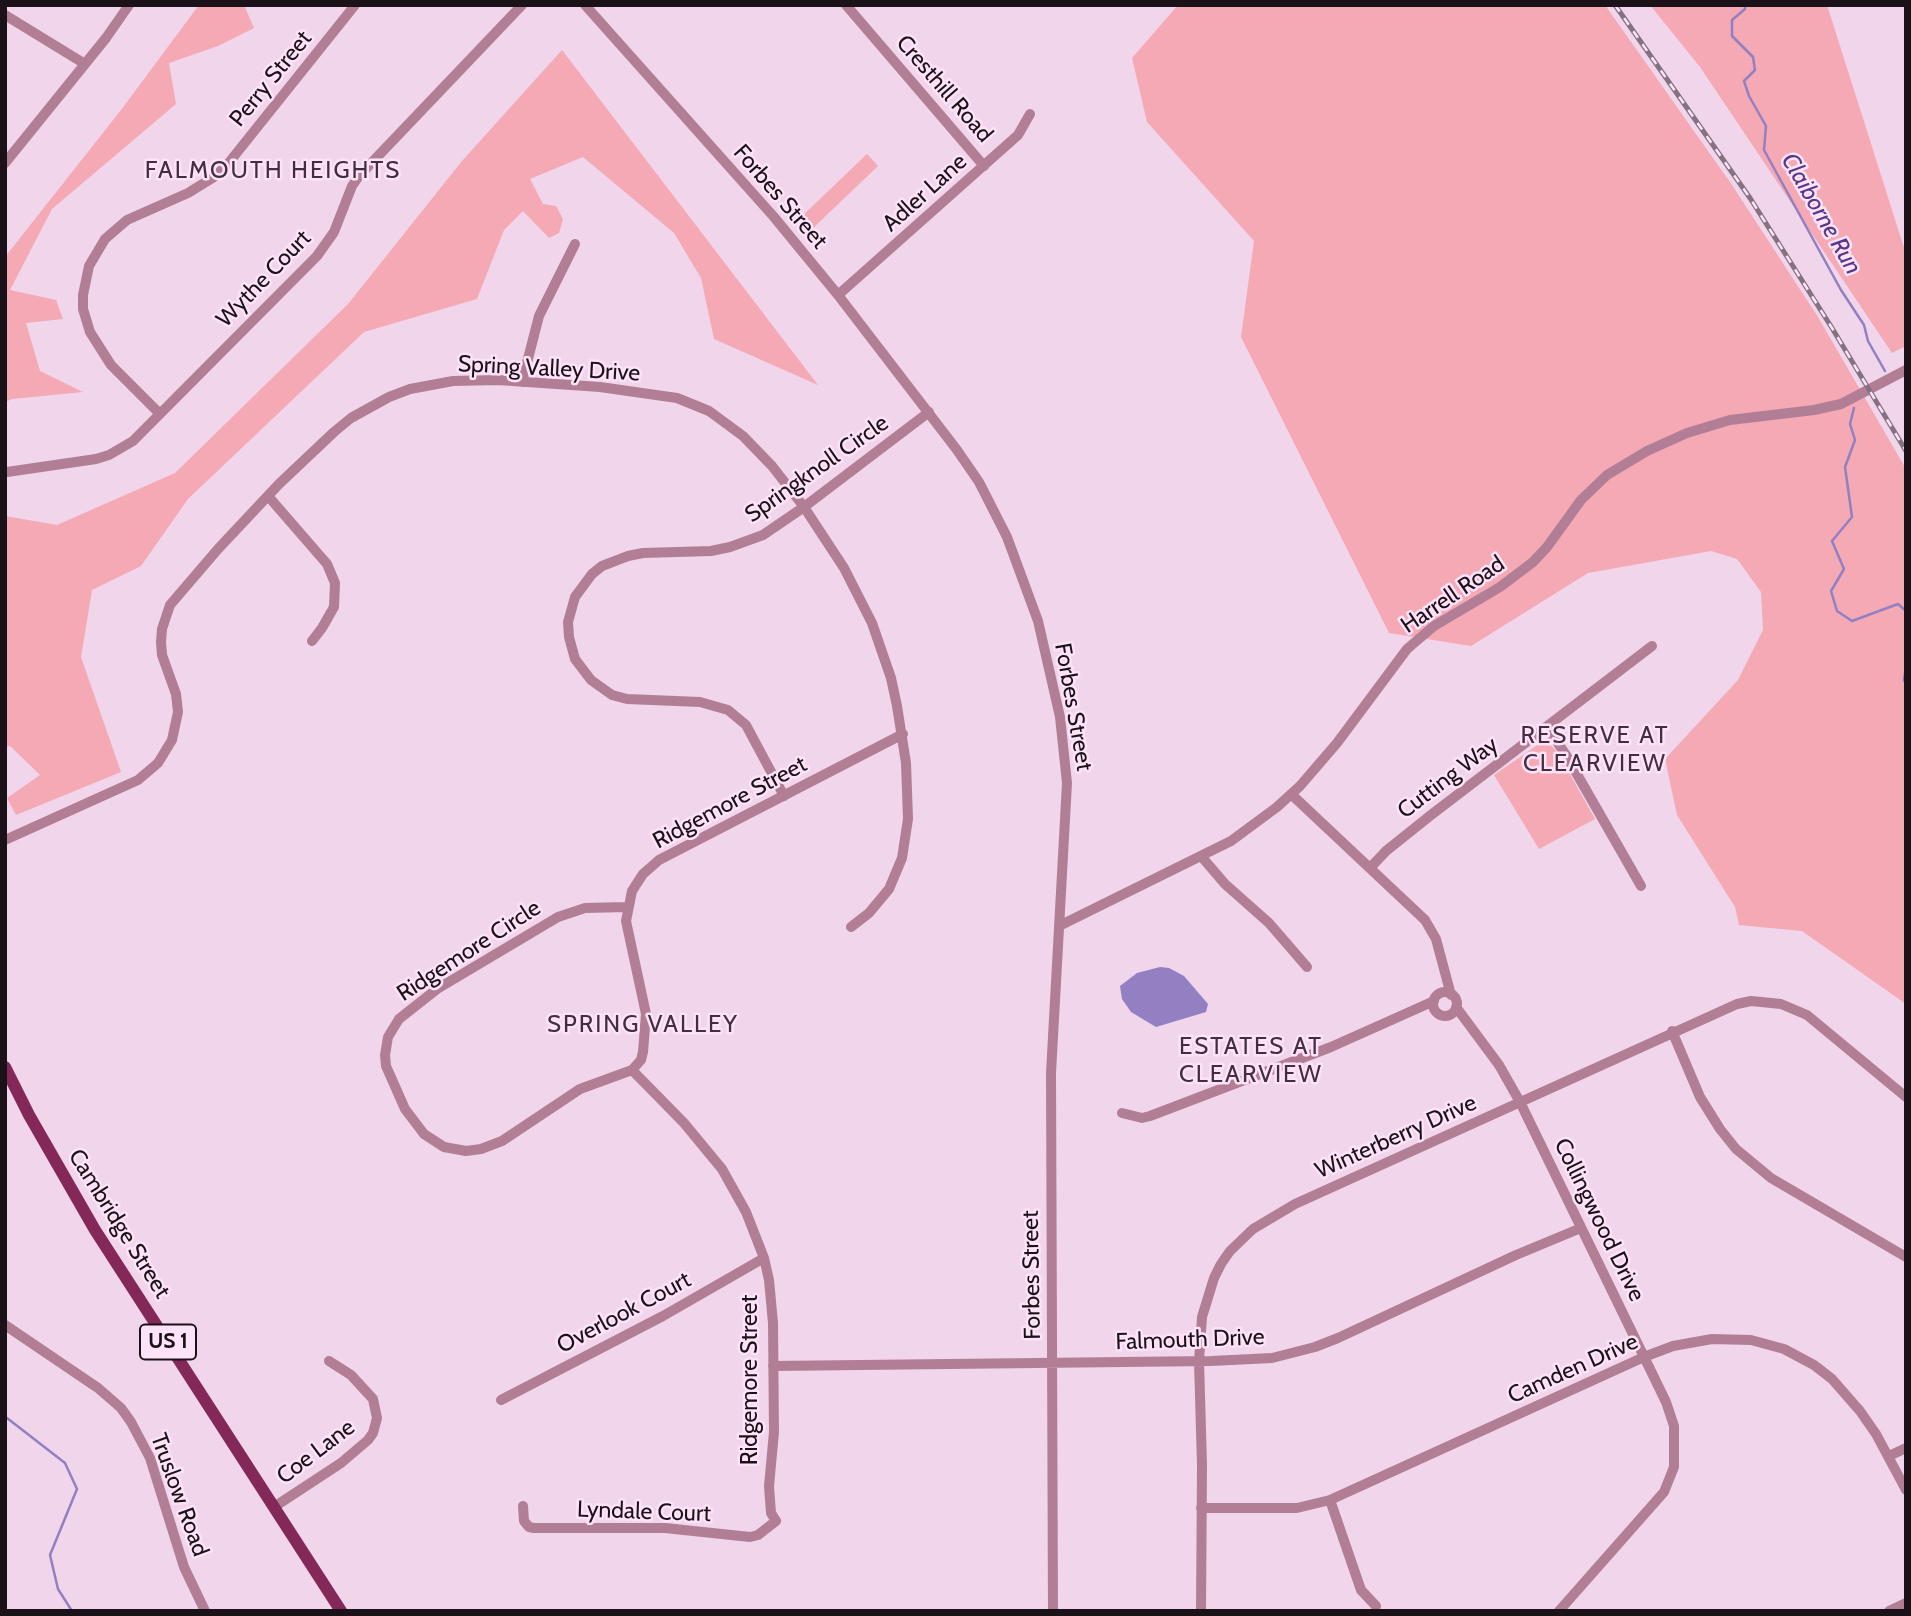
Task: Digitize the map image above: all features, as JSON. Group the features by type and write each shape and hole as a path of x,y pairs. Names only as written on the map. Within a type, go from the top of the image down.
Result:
{"main road":[{"name":"Cambridge Street","path":"5,1067 29,1115 95,1230 341,1611"}],"street":[{"path":"5,163 129,5"},
{"name":"Perry Street","path":"160,414 111,365 90,332 83,309 83,295 84,282 93,258 106,239 127,220 188,193 214,177 227,165 355,5"},
{"name":"Wythe Court","path":"7,472 109,455 132,441 317,256 334,232 352,186 359,176 522,5"},
{"name":"Forbes Street","path":"585,5 774,217 929,412 979,482 1007,537 1034,609 1052,674 1065,747 1067,783 1051,1073 1053,1611"},
{"name":"Cresthill Road","path":"846,5 985,166"},
{"path":"5,15 85,64"},
{"name":"Adler Lane","path":"838,295 1018,135 1030,114"},
{"path":"522,382 539,316 575,244"},
{"name":"Harrell Road","path":"1059,926 1201,856 1254,826 1291,794 1337,743 1407,649 1434,626 1500,587 1533,562 1581,500 1606,475 1647,451 1708,425 1841,404 1906,370"},
{"name":"Spring Valley Drive","path":"5,840 138,780 158,763 172,740 178,712 176,694 162,655 164,617 177,594 268,496 351,418 389,397 426,385 453,381 522,382 660,394 709,411 743,436 772,466 804,507 844,568 872,623 891,678 903,734 909,797 908,819 897,874 880,902 851,927"},
{"name":"Springknoll Circle","path":"784,796 752,735 738,717 728,710 709,703 642,702 612,695 590,680 575,659 569,637 568,622 575,597 583,584 602,566 613,561 643,553 704,552 730,547 763,535 929,412"},
{"path":"268,496 332,573 336,594 334,607 312,641"},
{"name":"Cutting Way","path":"1370,867 1398,840 1653,646"},
{"path":"1547,727 1566,755 1641,886"},
{"name":"Ridgemore Street","path":"627,907 635,884 659,860 903,734"},
{"path":"1291,794 1430,927 1446,974 1441,1000 1443,1016 1453,1011"},
{"path":"1201,856 1225,884 1269,923 1307,967"},
{"name":"Ridgemore Circle","path":"627,907 597,906 572,911 525,935 437,989 399,1019 388,1037 385,1055 386,1066 396,1092 415,1124 435,1142 456,1150 481,1149 493,1145 580,1089 632,1070"},
{"path":"627,907 628,938 646,1014 641,1060 632,1070"},
{"name":"Collingwood Drive","path":"1441,1000 1456,999 1453,1011 1468,1023 1499,1065 1520,1101 1666,1402 1674,1426 1675,1456 1670,1480 1657,1504 1559,1611"},
{"path":"1122,1113 1142,1118 1150,1116 1292,1063 1441,1000"},
{"name":"Winterberry Drive","path":"1200,1611 1199,1361 1202,1317 1214,1278 1230,1251 1253,1228 1295,1204 1672,1031 1737,1004 1766,1002 1794,1008 1815,1020 1906,1097"},
{"path":"1672,1031 1700,1097 1736,1149 1771,1178 1906,1257"},
{"name":"Ridgemore Street","path":"632,1070 684,1123 717,1162 746,1212 764,1258 772,1302 774,1433 769,1486 771,1513 776,1521"},
{"name":"Falmouth Drive","path":"773,1366 1252,1360 1291,1354 1315,1347 1548,1240 1581,1228"},
{"name":"Overlook Court","path":"501,1400 663,1316 764,1258"},
{"name":"Truslow Road","path":"8,1331 98,1388 121,1408 131,1422 150,1458 184,1567 205,1611"},
{"name":"Camden Drive","path":"1201,1508 1297,1508 1330,1500 1644,1357 1673,1346 1712,1339 1751,1340 1784,1349 1814,1365 1832,1379 1860,1411 1889,1456 1906,1490"},
{"name":"Coe Lane","path":"274,1507 341,1463 373,1433 377,1418 373,1399 351,1375 329,1361"},
{"path":"1889,1456 1906,1448"},
{"path":"1330,1500 1361,1590 1376,1606"},
{"name":"Lyndale Court","path":"523,1506 524,1521 534,1528 665,1528 750,1537 758,1535 776,1521"},
{"path":"1889,1611 1906,1603"}],"shaded area":[{"path":"199,5 244,5 254,28 218,46 169,63 176,104 52,209 10,290 56,300 63,319 26,323 40,371 83,392 5,402 5,257 121,110"},
{"path":"1178,5 1605,5 1732,185 1818,317 1906,469 1906,1004 1802,931 1739,925 1735,907 1677,815 1665,759 1738,680 1763,630 1761,592 1737,559 1711,551 1588,573 1471,646 1389,633 1241,337 1254,241 1147,122 1132,58"},
{"path":"1650,5 1827,5 1906,254 1906,346 1892,353 1700,67"},
{"path":"562,50 818,385 714,339 701,278 674,233 583,157 530,179 543,204 556,206 563,219 559,233 549,238 523,211 504,230 477,299 364,332 188,499 141,566 92,590 81,657 121,772 16,815 7,798 40,775 10,746 5,747 5,516 57,525 175,473 348,304 462,161"},
{"path":"867,154 878,166 810,231 799,219"},
{"path":"1539,744 1549,744 1557,751 1595,819 1539,849 1494,775"},
{"path":"1160,967 1169,968 1184,976 1208,1004 1206,1012 1156,1027 1131,1012 1122,999 1120,986 1137,973"}],"waterway":[{"name":"Claiborne Run","path":"1745,5 1745,9 1732,20 1732,36 1753,57 1755,70 1744,81 1766,126 1764,150 1841,290 1864,325 1868,341 1885,371"},
{"name":"Claiborne Run","path":"1854,408 1850,424 1855,440 1845,467 1852,517 1832,541 1844,569 1831,591 1837,611 1852,621 1898,604 1906,611"},
{"name":"Claiborne Run","path":"1906,666 1906,684"},
{"path":"7,1418 65,1463 77,1489 50,1555 58,1589 72,1611"}],"railway":[{"path":"1615,5 1750,198 1906,451"}],"district":[{"name":"FALMOUTH HEIGHTS","path":"273,171"},
{"name":"RESERVE AT CLEARVIEW","path":"1595,750"},
{"name":"SPRING VALLEY","path":"643,1025"},
{"name":"ESTATES AT CLEARVIEW","path":"1251,1061"}]}
